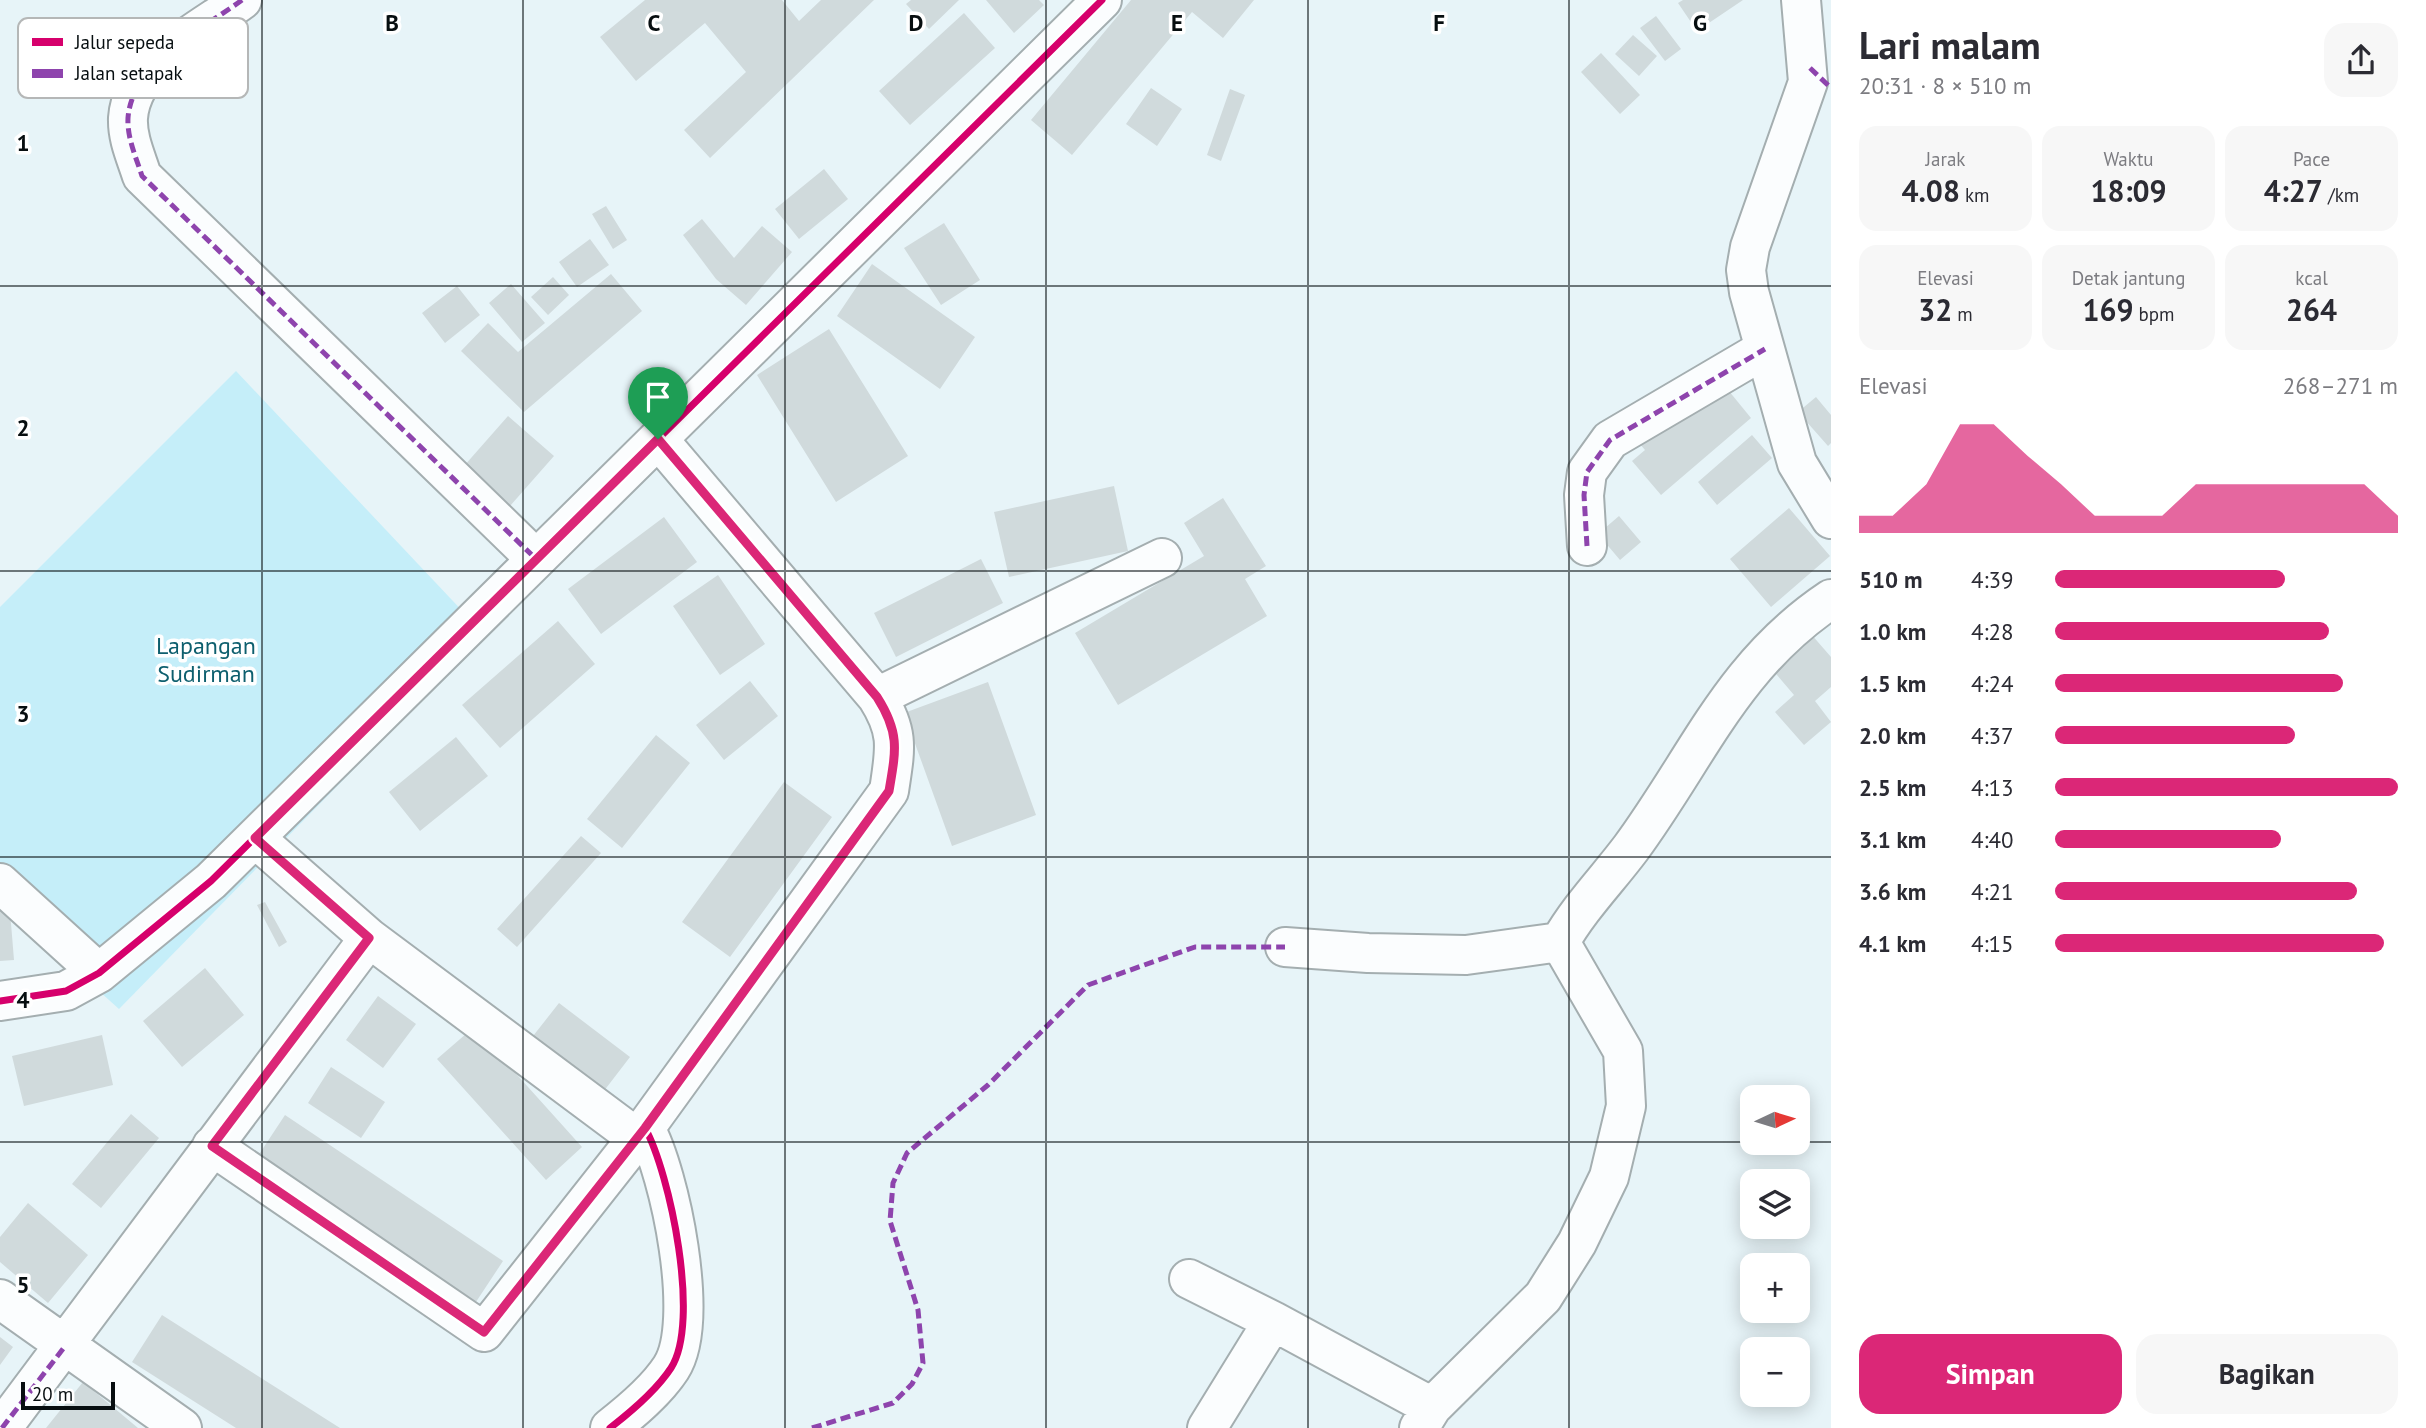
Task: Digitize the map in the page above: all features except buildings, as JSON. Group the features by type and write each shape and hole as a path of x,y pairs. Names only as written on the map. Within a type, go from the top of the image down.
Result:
{"street":[{"path":"217,18 242,0"},
{"path":"0,1001 66,991 99,973 211,881 1102,0"},
{"path":"1801,0 1820,78 1806,94 1750,247 1746,270 1749,292 1797,463 1831,519"},
{"path":"134,98 128,116 130,141 142,176 536,559"},
{"path":"1587,546 1584,495 1587,472 1610,440 1765,349"},
{"path":"212,1146 484,1332 641,1133 889,791 895,752 892,720 877,697 658,439"},
{"path":"877,697 1162,558"},
{"path":"1560,942 1578,912 1631,847 1717,716 1756,665 1796,622 1831,599"},
{"path":"255,838 369,938 653,1144 671,1207 683,1300 680,1342 672,1367 635,1408 610,1428"},
{"path":"0,883 99,973"},
{"path":"2,1428 369,938"},
{"path":"1285,947 1368,953 1465,955 1560,942"},
{"path":"1189,1279 1273,1321 1425,1418 1543,1297 1577,1242 1609,1177 1626,1106 1623,1051 1560,942"},
{"path":"0,1299 182,1428"},
{"path":"1207,1428 1273,1321"}],"green space":[{"name":"Lapangan Sudirman","path":"236,371 485,635 119,1009 0,902 0,607"}],"marked path":[{"path":"215,18 242,0"},
{"path":"1810,68 1831,88"},
{"path":"132,98 128,125 142,176 536,559"},
{"path":"1587,546 1584,495 1587,472 1610,440 1765,349"},
{"path":"812,1428 893,1403 912,1384 923,1363 918,1310 890,1221 893,1183 907,1153 988,1085 1088,985 1195,947 1285,947"},
{"path":"2,1428 66,1345"}],"cycle path":[{"path":"0,1001 66,991 99,973 211,881 1102,0"},
{"path":"610,1428 651,1393 671,1368 680,1346 683,1284 679,1248 664,1178 645,1128 889,791 894,753 889,721 877,697 658,439"}],"route":[{"path":"658,439 877,697 892,720 895,752 889,791 645,1128 484,1332 212,1146 369,938 255,838 658,439"}]}
